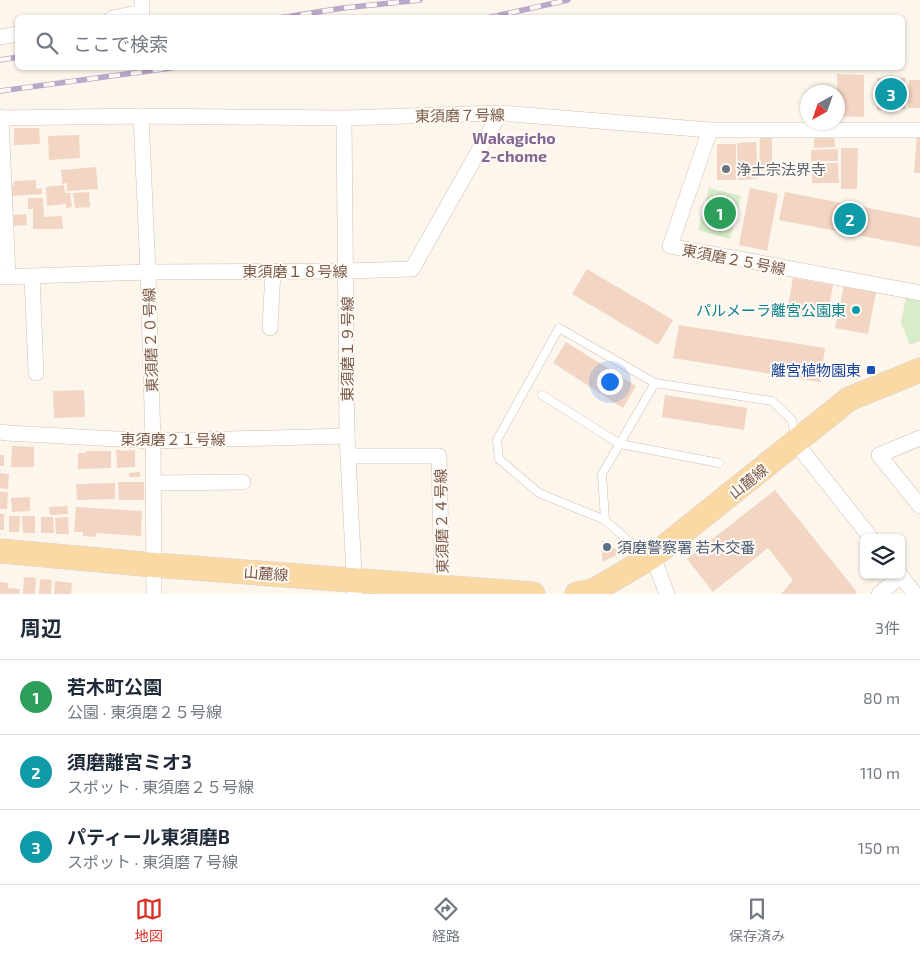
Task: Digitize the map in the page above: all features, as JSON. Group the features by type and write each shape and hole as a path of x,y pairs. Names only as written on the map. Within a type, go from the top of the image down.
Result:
{"main road":[{"name":"山麓線","path":"577,594 592,591 653,556 849,399 920,370"},
{"name":"山麓線","path":"0,551 154,565 355,587 442,586 480,592 532,594"}],"street":[{"path":"120,15 142,6"},
{"path":"0,37 15,34"},
{"name":"東須磨７号線","path":"1,117 344,118 500,113 710,130 920,130"},
{"name":"東須磨１８号線","path":"4,277 148,272 412,269 500,113"},
{"name":"東須磨２０号線","path":"141,116 153,441 154,594"},
{"path":"1,117 4,277"},
{"name":"東須磨１９号線","path":"344,118 347,436 355,587"},
{"name":"東須磨２５号線","path":"710,130 670,246 920,293"},
{"path":"270,328 272,271"},
{"path":"32,276 36,372"},
{"name":"東須磨２１号線","path":"0,432 153,441 347,436"},
{"path":"920,438 879,455 920,506"},
{"path":"795,442 867,534"},
{"name":"東須磨２４号線","path":"348,456 439,456 442,586"},
{"path":"153,483 243,482"},
{"path":"653,556 667,594"},
{"path":"879,594 896,579"},
{"path":"902,579 915,594"}],"lane":[{"path":"653,556 635,547 605,520 539,493 499,459 498,440 558,328 656,383 772,401 792,420 795,442"},
{"path":"605,520 602,474 656,383"},
{"path":"542,395 620,444 720,463"}],"green space":[{"path":"709,188 741,196 730,239 698,230"},
{"path":"906,297 920,299 920,341 910,345 901,323"}],"building":[{"path":"837,74 864,75 864,117 845,116 845,85 837,85"},
{"path":"877,78 905,78 906,109 877,110"},
{"path":"909,80 920,80 920,108 908,108"},
{"path":"14,128 39,128 40,144 14,145"},
{"path":"814,132 834,132 835,147 814,148"},
{"path":"760,134 772,135 772,171 759,171"},
{"path":"79,135 80,158 49,160 48,136"},
{"path":"917,135 920,135 920,173 914,173"},
{"path":"756,142 758,179 738,180 737,143"},
{"name":"浄土宗法界寺","path":"717,144 736,144 736,180 717,180"},
{"path":"841,148 858,148 857,189 841,189"},
{"path":"838,149 838,161 811,161 811,150"},
{"path":"812,163 838,163 839,183 812,183"},
{"path":"96,167 98,189 67,191 67,183 62,184 61,170"},
{"path":"36,180 36,189 42,188 42,194 12,196 11,185 14,185 14,181"},
{"path":"64,185 65,193 70,193 72,207 66,208 66,204 47,206 46,187"},
{"path":"750,188 778,194 767,251 739,245"},
{"path":"89,192 90,207 75,208 73,193"},
{"path":"785,192 920,218 920,247 779,220"},
{"path":"28,198 43,198 44,217 62,216 63,229 33,229 33,209 28,209"},
{"path":"26,214 27,225 14,226 13,215"},
{"path":"587,269 673,320 658,345 572,294"},
{"path":"793,278 833,285 827,319 787,312"},
{"name":"パルメーラ離宮公園東","path":"844,285 876,292 868,334 835,328"},
{"path":"679,325 825,348 820,382 673,358"},
{"path":"566,342 636,386 623,408 553,363"},
{"path":"84,390 85,417 54,418 53,391"},
{"path":"665,395 747,408 744,430 662,417"},
{"path":"12,446 34,447 34,467 11,467"},
{"path":"116,450 135,450 135,467 117,468"},
{"path":"86,451 111,451 111,468 78,469 78,453 86,453"},
{"path":"0,455 4,455 4,466 0,466"},
{"path":"140,472 140,477 129,477 129,473"},
{"path":"0,473 9,474 8,489 0,488"},
{"path":"118,482 144,482 144,500 119,500"},
{"path":"115,483 115,499 77,500 76,484"},
{"path":"775,490 857,592 854,594 781,594 793,580 768,548 713,592 687,559"},
{"path":"0,492 8,492 7,509 0,509"},
{"path":"30,497 30,511 12,512 11,498"},
{"path":"67,506 68,514 50,515 49,507"},
{"path":"76,507 142,511 141,536 96,533 95,537 83,536 83,532 74,532"},
{"path":"0,514 4,514 4,530 0,530"},
{"path":"9,516 20,516 19,532 9,532"},
{"path":"22,516 35,516 35,533 23,533"},
{"path":"41,517 53,517 54,533 41,533"},
{"path":"68,517 69,534 56,534 55,518"},
{"name":"須磨警察署 若木交番","path":"602,540 621,553 602,562"},
{"path":"24,577 36,578 35,594 23,594"},
{"path":"40,579 52,580 51,594 39,594"},
{"path":"55,581 72,583 71,594 54,594"},
{"path":"0,582 8,583 8,588 20,589 19,594 0,594"}],"railway":[{"path":"298,15 420,0"},
{"path":"500,15 568,0"},
{"path":"0,60 15,58"},
{"path":"0,91 156,70"}],"place":[{"name":"パティール東須磨B","path":"891,94"},
{"name":"浄土宗法界寺","path":"726,169"},
{"name":"若木町公園","path":"720,213"},
{"name":"須磨離宮ミオ3","path":"850,219"},
{"name":"パルメーラ離宮公園東","path":"856,310"},
{"name":"離宮植物園東","path":"871,370"},
{"name":"須磨警察署 若木交番","path":"607,547"}],"district":[{"name":"Wakagicho 2-chome","path":"514,146"}]}
